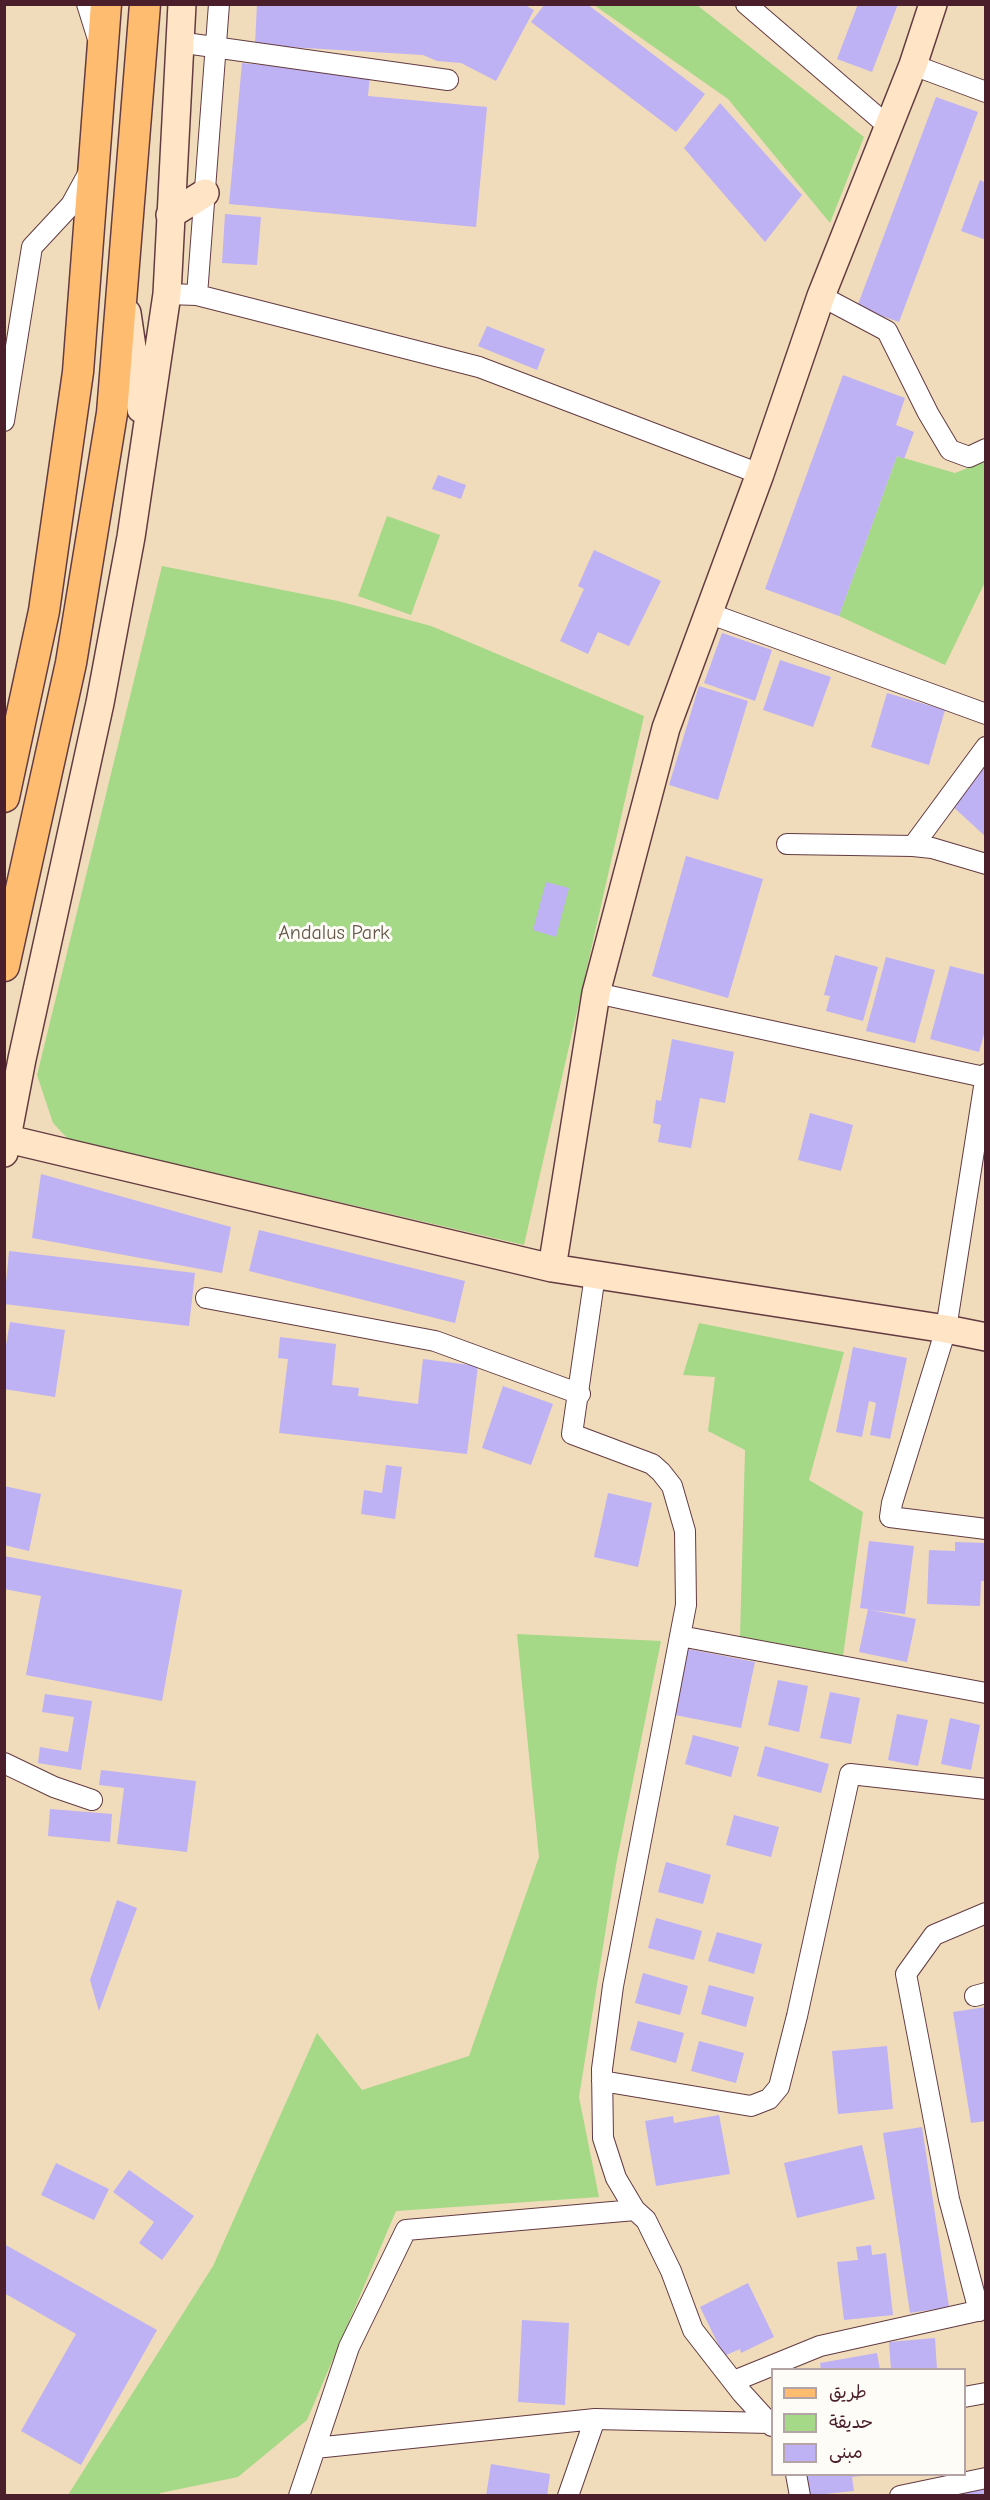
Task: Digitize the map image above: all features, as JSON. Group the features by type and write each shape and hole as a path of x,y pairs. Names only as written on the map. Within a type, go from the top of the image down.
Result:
{"main road":[{"path":"4,797 44,611 78,372 106,4"},
{"path":"4,966 72,652 112,413 145,4"}],"street":[{"path":"87,4 102,55"},
{"path":"182,4 178,42 167,294 131,537 100,703 22,1059 6,1146 552,1268 986,1337"},
{"path":"197,295 219,4"},
{"path":"746,4 888,126"},
{"path":"552,1268 596,993 666,728 760,474 820,296 913,65 933,4"},
{"path":"178,42 448,80"},
{"path":"913,65 986,92"},
{"path":"4,421 32,247 71,205 94,164"},
{"path":"170,215 205,193"},
{"path":"123,282 145,440"},
{"path":"167,294 197,295 479,367 760,474"},
{"path":"820,296 887,331 928,413 950,450 969,457 986,449"},
{"path":"708,613 986,714"},
{"path":"913,846 986,747"},
{"path":"787,844 913,846 932,848 986,864"},
{"path":"596,993 985,1076 946,1329 892,1503 890,1517 986,1529"},
{"path":"594,1275 580,1394 572,1434 652,1464 672,1486 685,1532 686,1605 614,1986 602,2081 603,2138 616,2178 635,2210 646,2220 670,2271 693,2330 771,2425"},
{"path":"206,1298 435,1341 580,1394"},
{"path":"680,1636 986,1694"},
{"path":"4,1763 54,1787 92,1800"},
{"path":"602,2081 751,2106 769,2099 779,2087 792,2036 850,1774 986,1789"},
{"path":"734,2381 820,2346 982,2310 949,2199 906,1974 934,1935 986,1913"},
{"path":"299,2496 349,2347 406,2230 635,2210"},
{"path":"966,2397 986,2393"},
{"path":"315,2448 596,2419 771,2425"},
{"path":"568,2496 596,2419"},
{"path":"796,2476 800,2496"},
{"path":"900,2496 986,2478"}],"green space":[{"path":"594,5 697,5 864,137 830,223 728,99"},
{"path":"897,456 955,473 985,461 985,582 945,665 839,616"},
{"path":"387,516 440,535 411,615 358,596"},
{"name":"Andalus Park","path":"162,566 338,601 431,626 644,716 524,1245 68,1139 53,1123 37,1075"},
{"path":"699,1323 844,1352 809,1480 863,1512 843,1656 740,1638 745,1450 708,1431 715,1377 683,1375"},
{"path":"517,1634 661,1641 616,1865 579,2097 599,2197 396,2211 307,2420 238,2477 159,2495 68,2495 213,2266 317,2033 362,2090 469,2056 539,1857"}],"building":[{"path":"257,4 523,4 534,10 496,81 461,63 437,61 423,55 255,45"},
{"path":"545,4 587,4 705,94 676,132 531,22"},
{"path":"858,4 898,4 872,72 837,59"},
{"path":"242,63 370,75 368,96 487,107 476,227 229,204"},
{"path":"936,97 978,112 899,322 857,307"},
{"path":"720,103 802,195 765,242 684,148"},
{"path":"980,180 986,183 986,240 961,231"},
{"path":"225,214 261,217 257,265 222,263"},
{"path":"487,326 545,349 537,370 478,346"},
{"path":"843,375 905,398 896,425 914,432 904,459 897,456 839,616 765,589"},
{"path":"438,475 466,485 461,499 432,489"},
{"path":"594,550 661,581 629,646 598,632 588,654 560,641 584,589 578,586"},
{"path":"722,633 772,650 755,701 704,683"},
{"path":"780,660 831,677 813,727 763,710"},
{"path":"699,686 748,701 718,800 669,785"},
{"path":"887,693 945,710 929,765 871,747"},
{"path":"983,767 986,769 986,837 949,803"},
{"path":"686,856 763,879 728,998 652,976"},
{"path":"546,882 569,888 556,937 533,930"},
{"path":"835,955 878,967 863,1021 826,1011 830,996 824,995"},
{"path":"886,957 935,970 915,1043 866,1031"},
{"path":"950,966 986,975 986,1027 979,1052 930,1039"},
{"path":"672,1039 734,1052 725,1103 700,1098 691,1148 658,1142 661,1125 653,1123 656,1100 661,1101"},
{"path":"810,1113 853,1125 841,1171 798,1160"},
{"path":"41,1174 231,1227 222,1273 32,1238"},
{"path":"259,1230 465,1281 455,1323 249,1271"},
{"path":"9,1251 195,1273 189,1326 4,1304"},
{"path":"10,1322 65,1330 55,1397 4,1389 4,1356"},
{"path":"280,1337 336,1344 332,1385 359,1388 358,1396 418,1404 423,1359 478,1366 467,1454 279,1433 288,1359 278,1358"},
{"path":"853,1347 907,1358 890,1439 870,1435 876,1403 869,1401 862,1437 836,1432"},
{"path":"503,1386 553,1404 531,1465 482,1448"},
{"path":"386,1465 402,1467 395,1519 361,1514 364,1490 382,1493"},
{"path":"4,1486 41,1494 29,1551 4,1545"},
{"path":"608,1493 652,1503 638,1567 594,1557"},
{"path":"869,1541 914,1546 905,1614 871,1610 916,1619 907,1662 859,1652 868,1609 860,1608"},
{"path":"955,1542 986,1543 986,1581 981,1581 980,1606 927,1604 929,1550 955,1551"},
{"path":"4,1556 182,1590 162,1701 26,1675 41,1596 4,1589"},
{"path":"683,1648 755,1662 741,1728 670,1714"},
{"path":"778,1680 808,1686 799,1732 768,1725"},
{"path":"830,1692 860,1698 851,1744 820,1738"},
{"path":"45,1694 92,1701 81,1770 38,1763 40,1747 68,1752 74,1717 42,1712"},
{"path":"897,1714 928,1720 918,1766 888,1760"},
{"path":"950,1718 980,1725 971,1770 941,1764"},
{"path":"693,1735 739,1747 731,1777 685,1764"},
{"path":"765,1746 829,1764 821,1793 757,1776"},
{"path":"101,1770 196,1781 187,1852 117,1844 124,1788 99,1785"},
{"path":"50,1809 112,1814 110,1842 48,1836"},
{"path":"734,1815 779,1827 771,1857 726,1845"},
{"path":"666,1862 711,1875 703,1904 658,1892"},
{"path":"117,1900 137,1908 99,2011 90,1980"},
{"path":"656,1918 702,1931 694,1960 648,1948"},
{"path":"717,1932 762,1944 754,1974 708,1961"},
{"path":"643,1973 688,1986 680,2015 635,2003"},
{"path":"709,1985 754,1997 746,2027 701,2014"},
{"path":"986,2007 986,2121 971,2123 953,2012"},
{"path":"638,2021 684,2033 676,2063 630,2050"},
{"path":"699,2041 744,2053 736,2083 691,2071"},
{"path":"887,2046 893,2109 838,2114 832,2051"},
{"path":"719,2115 730,2174 656,2186 645,2121 673,2116 674,2123"},
{"path":"922,2127 949,2307 910,2313 883,2133"},
{"path":"862,2145 875,2199 797,2218 784,2163"},
{"path":"56,2163 109,2189 94,2220 41,2195"},
{"path":"129,2170 194,2216 162,2260 139,2243 154,2222 113,2192"},
{"path":"4,2244 157,2330 81,2465 21,2431 76,2334 4,2293"},
{"path":"871,2245 872,2255 886,2253 893,2315 844,2320 837,2262 858,2260 856,2247"},
{"path":"748,2283 774,2337 741,2353 740,2349 724,2356 700,2307"},
{"path":"522,2320 569,2323 565,2405 518,2402"},
{"path":"935,2338 937,2368 891,2368 889,2342"},
{"path":"877,2353 880,2368 821,2368 820,2363"},
{"path":"491,2464 550,2474 547,2496 486,2496"},
{"path":"801,2476 861,2476 852,2477 854,2491 805,2496"},
{"path":"986,2484 986,2496 930,2496"}]}
